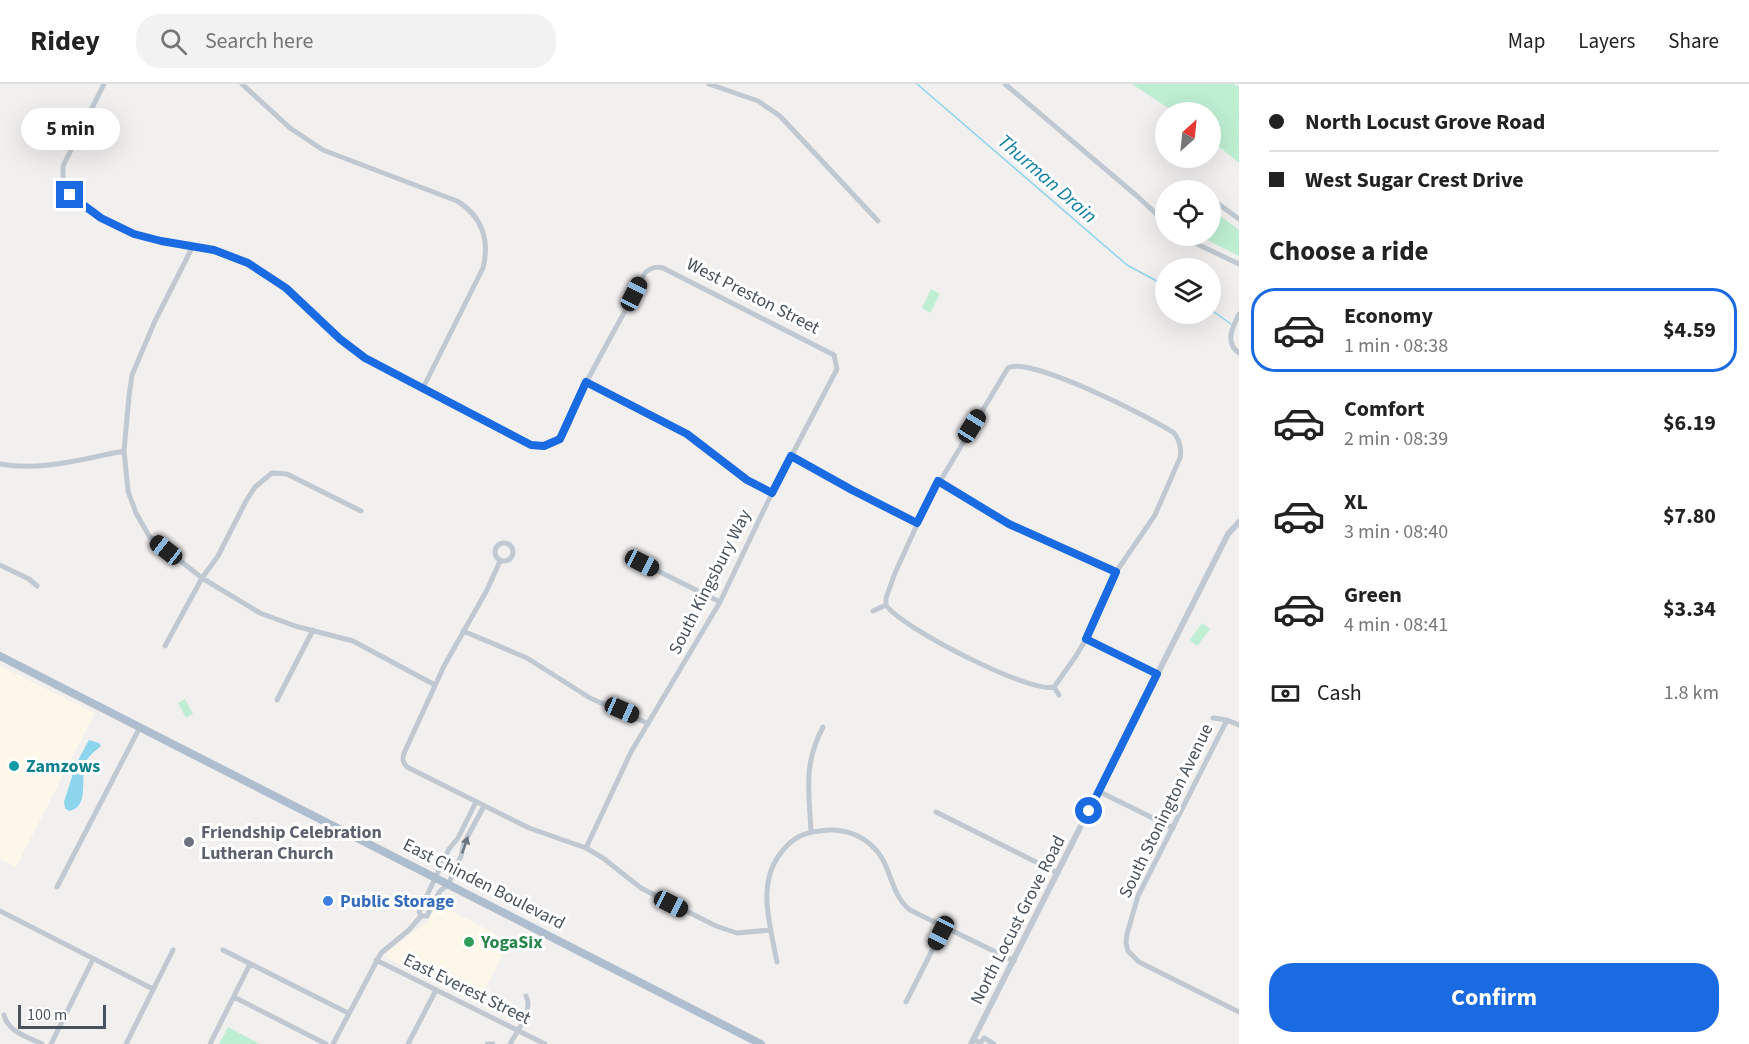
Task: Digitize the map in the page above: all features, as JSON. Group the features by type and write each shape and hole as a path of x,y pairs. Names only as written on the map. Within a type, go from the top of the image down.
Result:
{"main road":[{"name":"East Chinden Boulevard","path":"0,656 761,1044"}],"street":[{"path":"104,84 63,166 63,184 70,195 101,218 143,237 231,255 264,272 286,288 355,351 376,365 531,445 544,446 560,439 586,382 687,434 747,480 772,493"},
{"path":"242,84 290,128 313,145 338,158 457,201 473,213 480,225 486,248 483,268 423,388"},
{"path":"709,84 758,101 780,116 878,221"},
{"path":"1005,84 1155,211"},
{"path":"1221,206 1239,219"},
{"path":"193,246 155,321 136,365 129,396 124,451 128,491 136,513 149,536 202,578 260,613 296,626 352,641 435,685"},
{"path":"1200,246 1239,264"},
{"name":"West Preston Street","path":"586,382 645,273 657,267 831,352 836,360"},
{"path":"1239,314 1231,330 1231,342 1234,350 1239,353"},
{"name":"South Kingsbury Way","path":"586,848 604,807 647,723 720,602 772,493 837,369 836,360"},
{"path":"1011,366 1027,368 1078,384 1168,429 1178,438 1182,451 1161,503 1116,572 1086,639 1054,687 1046,688 1025,682 973,660 907,623 890,611 886,605 886,598 895,573 938,481 1011,366"},
{"path":"0,464 15,468 46,465 124,451"},
{"path":"791,456 917,523"},
{"path":"165,646 202,578 218,556 246,501 255,487 272,473 287,474 361,511"},
{"path":"938,481 1009,524 1116,572"},
{"name":"North Locust Grove Road","path":"976,1042 1157,674 1228,534 1239,522"},
{"path":"500,561 488,590 463,631 435,685 405,751 403,762 407,767 528,828 586,848 603,858 641,888 716,926 737,933 771,930"},
{"path":"642,563 720,602"},
{"path":"0,565 29,579 37,586"},
{"path":"873,611 886,605"},
{"path":"277,700 313,630"},
{"path":"463,631 534,661 583,694 647,723"},
{"path":"1086,639 1157,674"},
{"path":"1054,687 1059,695"},
{"path":"1213,718 1239,725"},
{"name":"South Stonington Avenue","path":"1126,943 1141,888 1227,720"},
{"path":"57,887 140,727"},
{"path":"812,831 809,766 823,727"},
{"path":"1098,791 1173,828"},
{"path":"422,916 418,912 449,849 458,838 476,802"},
{"path":"333,1044 381,953 422,916 427,916 440,891 448,885 462,856 464,843 484,806"},
{"path":"936,812 1058,873"},
{"path":"777,962 766,888 770,869 786,846 812,831 832,829 861,837 880,855 887,867 895,893 901,903 910,910 1014,961"},
{"path":"0,912 153,989"},
{"path":"906,1002 944,927"},
{"path":"1119,948 1126,943 1128,951 1139,962 1238,1010"},
{"path":"126,1044 173,950"},
{"path":"223,950 348,1013"},
{"path":"51,1044 93,959"},
{"name":"East Everest Street","path":"376,960 545,1044"},
{"path":"210,1044 250,964"},
{"path":"408,1044 436,990"},
{"path":"510,1044 528,1010 529,1001 526,996"},
{"path":"234,997 326,1044"},
{"path":"4,1015 6,1023 12,1029 42,1044"},
{"path":"976,1042 984,1038 994,1044"},
{"path":"487,1044 494,1044"}],"shaded area":[{"path":"0,666 95,713 16,867 0,859"},
{"path":"438,900 456,913 510,942 478,1003 386,957 389,951 428,921"}],"green space":[{"path":"1132,84 1234,84 1239,87 1239,163 1221,148 1221,102 1159,102"},
{"path":"1221,216 1239,230 1239,256 1219,246 1221,246"},
{"path":"931,289 940,294 930,313 922,308"},
{"path":"1202,623 1210,629 1197,646 1190,640"},
{"path":"185,699 193,714 186,718 178,703"},
{"path":"228,1027 260,1044 219,1044"}],"water":[{"path":"89,740 101,746 86,761 80,804 69,811 65,808 64,802 76,764"}],"waterway":[{"name":"Thurman Drain","path":"917,84 1127,265 1155,280"},
{"name":"Thurman Drain","path":"1221,317 1231,324"}],"place":[{"name":"Zamzows","path":"14,766"},
{"name":"Friendship Celebration Lutheran Church","path":"189,842"},
{"name":"Public Storage","path":"328,901"},
{"name":"YogaSix","path":"469,942"}],"route":[{"path":"70,195 101,218 134,234 214,250 248,263 274,278 340,339 365,358 531,445 544,446 560,439 566,431 586,382 687,434 747,480 772,493 791,456 917,523 938,481 1009,524 1110,568 1116,572 1086,639 1157,674 1089,811"}]}
